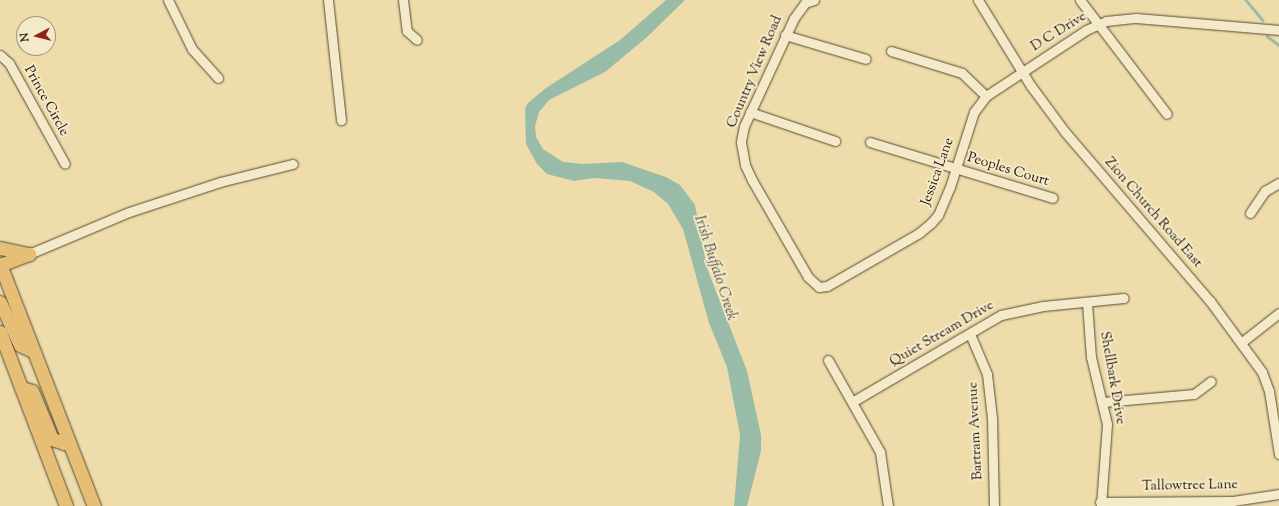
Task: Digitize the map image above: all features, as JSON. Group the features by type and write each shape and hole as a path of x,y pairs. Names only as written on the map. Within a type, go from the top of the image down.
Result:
{"highway":[{"path":"0,248 29,254"},
{"path":"29,254 0,265 94,506"},
{"path":"0,302 20,344 33,350"},
{"path":"0,332 66,506"},
{"path":"21,388 32,391 52,439 64,443 68,441"}],"street":[{"path":"168,0 196,55 218,78"},
{"path":"328,0 341,120"},
{"path":"403,0 407,31 417,40"},
{"name":"Country View Road","path":"814,0 799,8 785,35 750,112 741,142 745,165 808,277 819,287"},
{"name":"Zion Church Road East","path":"978,0 1022,72 1065,132 1150,229 1242,342 1267,382 1279,454"},
{"path":"1080,0 1097,25 1167,114"},
{"name":"D C Drive","path":"1022,72 1097,25 1106,21 1136,18 1279,30"},
{"path":"785,35 866,59"},
{"path":"891,52 962,73 986,96"},
{"name":"Prince Circle","path":"0,55 9,63 65,164"},
{"name":"Jessica Lane","path":"819,287 834,282 919,233 931,223 938,215 956,169 974,112 986,96 1022,72"},
{"path":"750,112 835,141"},
{"name":"Peoples Court","path":"870,142 1053,198"},
{"path":"29,254 137,210 220,182 293,164"},
{"path":"1250,213 1265,191 1279,183"},
{"name":"Quiet Stream Drive","path":"852,402 1001,315 1043,306 1087,303 1124,298"},
{"name":"Shellbark Drive","path":"1087,303 1091,356 1107,424 1107,454 1100,504"},
{"path":"1242,342 1279,313"},
{"name":"Bartram Avenue","path":"970,334 987,374 992,418 994,506"},
{"path":"828,360 880,452 888,506"},
{"path":"1103,402 1194,394 1211,381"},
{"name":"Tallowtree Lane","path":"1100,504 1194,503 1279,494"}],"shaded area":[{"path":"666,0 685,0 647,37 605,72 549,100 539,112 535,126 536,137 543,149 563,162 583,164 622,162 666,177 680,185 695,205 707,268 747,371 761,435 761,451 747,506 734,506 740,435 727,367 709,323 683,229 668,204 654,192 630,181 594,178 574,181 547,174 537,164 526,144 525,109 528,103 546,88 620,40"}],"waterway":[{"path":"1246,0 1263,20"},
{"path":"1267,36 1279,45"}],"water label":[{"name":"Irish Buffalo Creek","path":"715,268"}]}
